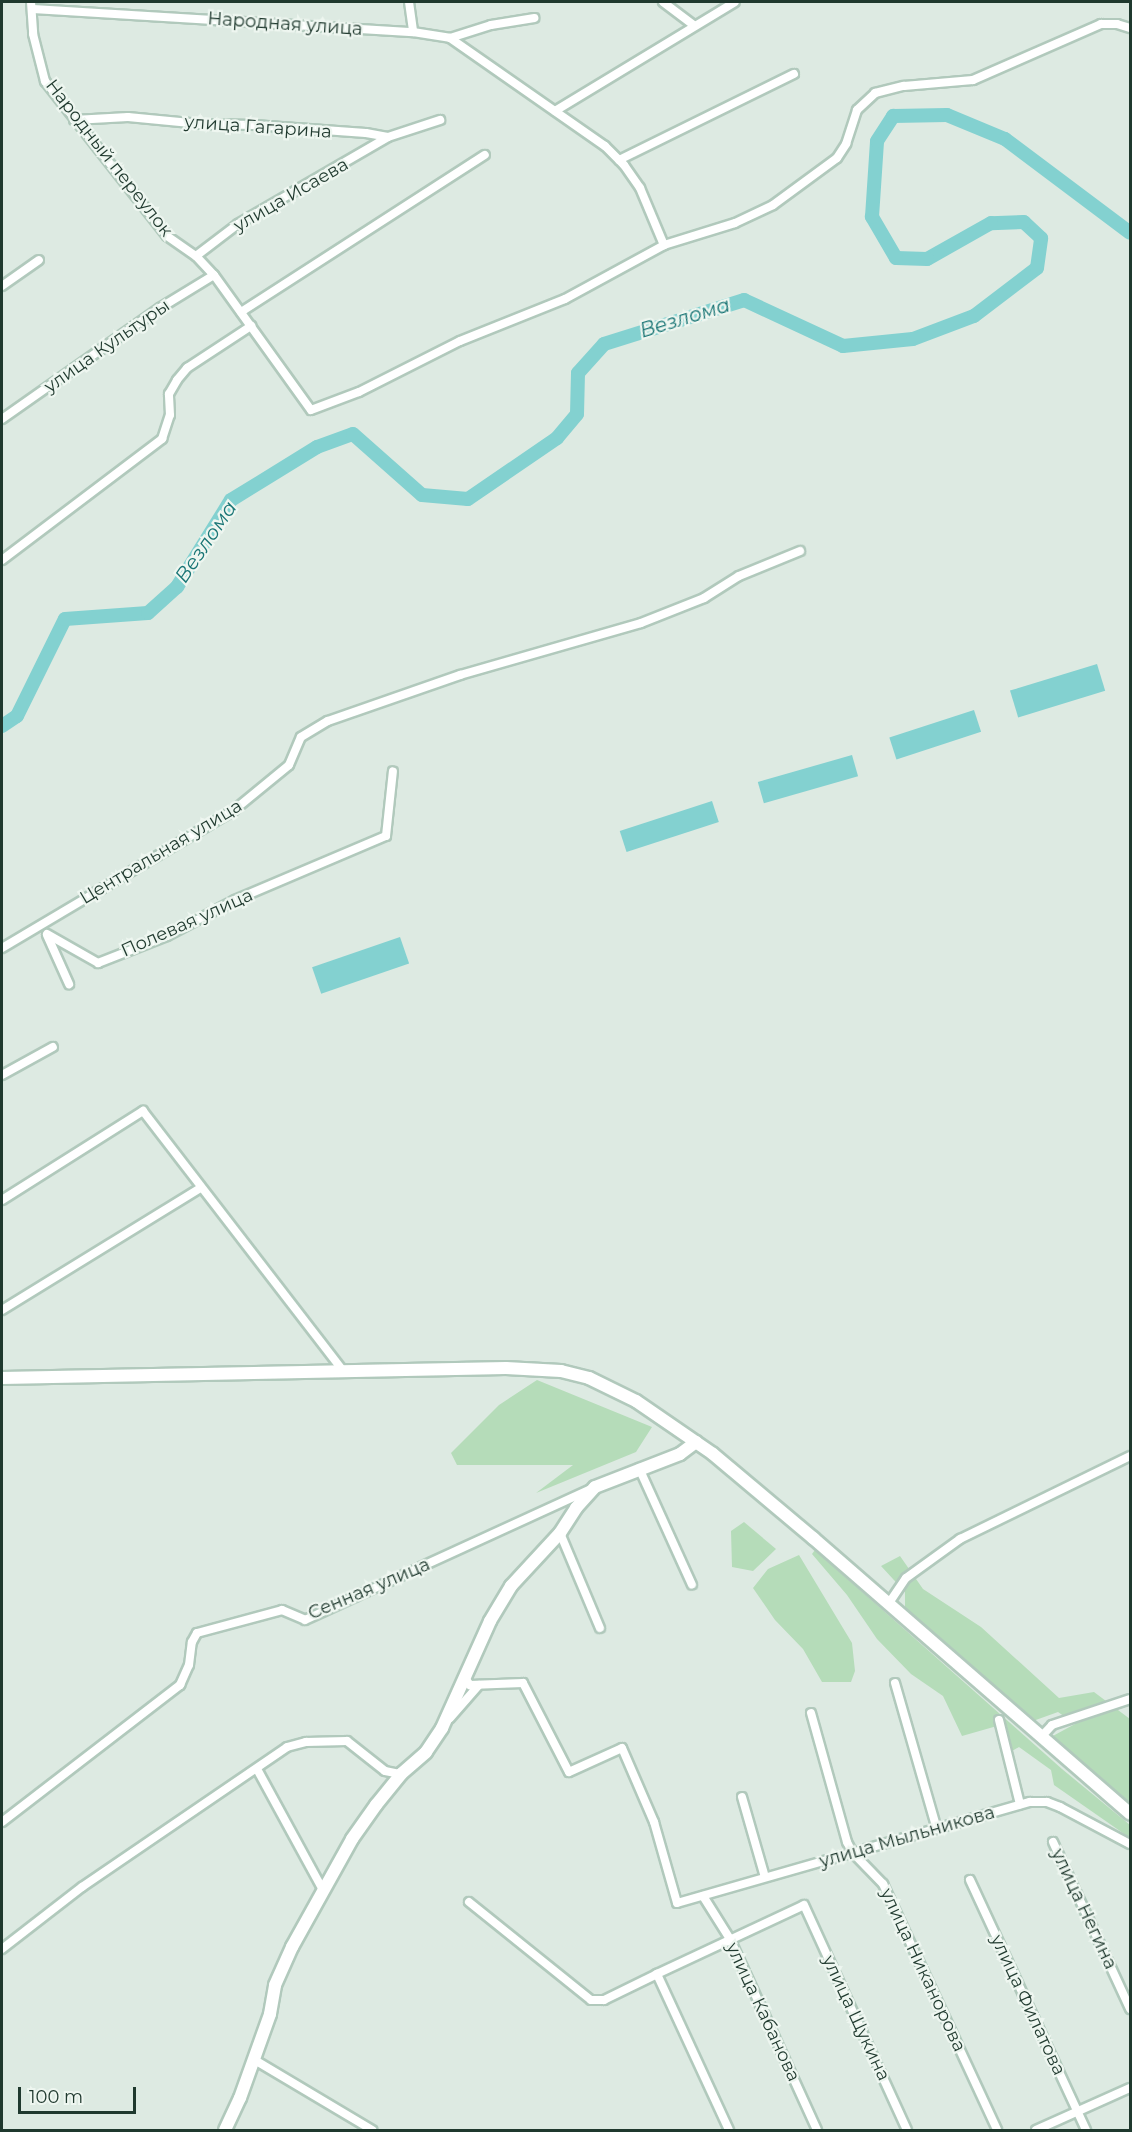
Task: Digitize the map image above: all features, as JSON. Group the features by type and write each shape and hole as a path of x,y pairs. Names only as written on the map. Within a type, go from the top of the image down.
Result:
{"street":[{"path":"409,2 413,32"},
{"path":"663,2 694,25"},
{"path":"555,111 735,2"},
{"name":"Народная улица","path":"32,5 413,32 450,38 491,25 534,18"},
{"name":"Народный переулок","path":"32,5 33,34 45,81 167,236 196,256 214,275 311,410 359,392 460,341 565,299 664,245"},
{"path":"450,38 605,146 619,160 639,188 664,245 735,223 786,198 837,158 846,144 857,110 875,93 903,86 973,80 1101,24 1117,24 1131,28"},
{"path":"619,160 794,74"},
{"name":"улица Гагарина","path":"74,120 128,117 201,124 254,125 366,133 388,137 440,120"},
{"name":"улица Исаева","path":"196,256 238,224 388,137"},
{"path":"241,312 485,155"},
{"path":"2,286 39,260"},
{"name":"улица Культуры","path":"2,419 160,308 214,275"},
{"path":"2,560 162,439 170,415 169,394 177,380 188,368 251,326"},
{"name":"Центральная улица","path":"2,948 233,812 289,765 301,737 328,721 460,675 642,623 704,597 739,576 801,551"},
{"name":"Полевая улица","path":"47,934 98,963 167,936 235,900 386,836 393,771"},
{"path":"38,926 47,934 69,984"},
{"path":"2,1075 53,1047"},
{"path":"2,1200 143,1111 200,1188 344,1372"},
{"path":"2,1310 200,1188"},
{"path":"2,1378 506,1368 561,1371 589,1378 617,1391 696,1442 889,1603 1131,1814"},
{"path":"442,1728 490,1621 511,1586 560,1533 576,1508 595,1487 680,1454 696,1442"},
{"path":"889,1603 906,1578 960,1539 1131,1455"},
{"path":"639,1468 692,1585"},
{"name":"Сенная улица","path":"2,1822 180,1685 189,1665 192,1642 197,1633 282,1610 304,1620 595,1487"},
{"path":"560,1533 600,1628"},
{"path":"465,1678 470,1685 479,1685"},
{"name":"улица Мыльникова","path":"479,1685 523,1683 569,1773 622,1748 654,1821 677,1903 1020,1804 1047,1802 1131,1844"},
{"path":"895,1683 937,1829"},
{"path":"225,2130 240,2098 270,2014 275,1985 292,1947 323,1890 358,1830 401,1774 426,1752 442,1728 479,1685"},
{"path":"1041,1737 1052,1725 1131,1699"},
{"name":"улица Никанорова","path":"811,1713 852,1852 883,1884 997,2130"},
{"path":"999,1720 1020,1804"},
{"path":"2,1949 30,1930 82,1887 279,1751 294,1745 340,1740 353,1744 385,1771 401,1774"},
{"path":"256,1768 323,1890"},
{"path":"742,1797 765,1877"},
{"name":"улица Негина","path":"1053,1842 1131,2009"},
{"name":"улица Филатова","path":"970,1880 1086,2130"},
{"name":"улица Кабанова","path":"703,1896 730,1939 817,2130"},
{"path":"469,1902 591,2000 604,2000 730,1939"},
{"name":"улица Щукина","path":"730,1939 804,1905 907,2130"},
{"path":"657,1974 729,2130"},
{"path":"253,2058 372,2130"},
{"path":"1036,2130 1131,2088"}],"green space":[{"path":"537,1380 652,1427 636,1452 536,1493 573,1465 457,1465 451,1453 499,1405"},
{"path":"744,1522 776,1549 753,1571 732,1567 731,1531"},
{"path":"815,1550 1062,1769 1130,1825 1130,1838 1054,1785 1051,1770 1019,1747 1012,1751 997,1726 962,1736 943,1696 911,1674 877,1639 847,1595 812,1554"},
{"path":"799,1555 852,1643 855,1671 851,1682 822,1682 803,1649 775,1620 753,1588 768,1569"},
{"path":"900,1556 923,1589 981,1627 1059,1698 1094,1692 1130,1719 1130,1806 1051,1737 1075,1724 1058,1712 1033,1721 905,1611 905,1592 881,1566"}],"water":[{"path":"1097,664 1105,691 1018,717 1010,691"},
{"path":"974,710 981,732 896,759 889,738"},
{"path":"852,755 858,776 764,803 758,782"},
{"path":"712,801 719,822 627,852 620,831"},
{"path":"400,937 409,963 321,994 312,967"}],"waterway":[{"name":"Везлома","path":"2,726 17,716 65,619 148,613 177,587 231,500 317,447 353,434 422,495 468,499 557,438 577,414 578,373 604,344 744,300 843,346 913,339 974,316 1037,268 1041,238 1024,222 991,223 927,259 896,258 872,217 877,141 893,116 947,115 1005,139 1130,233"}]}
